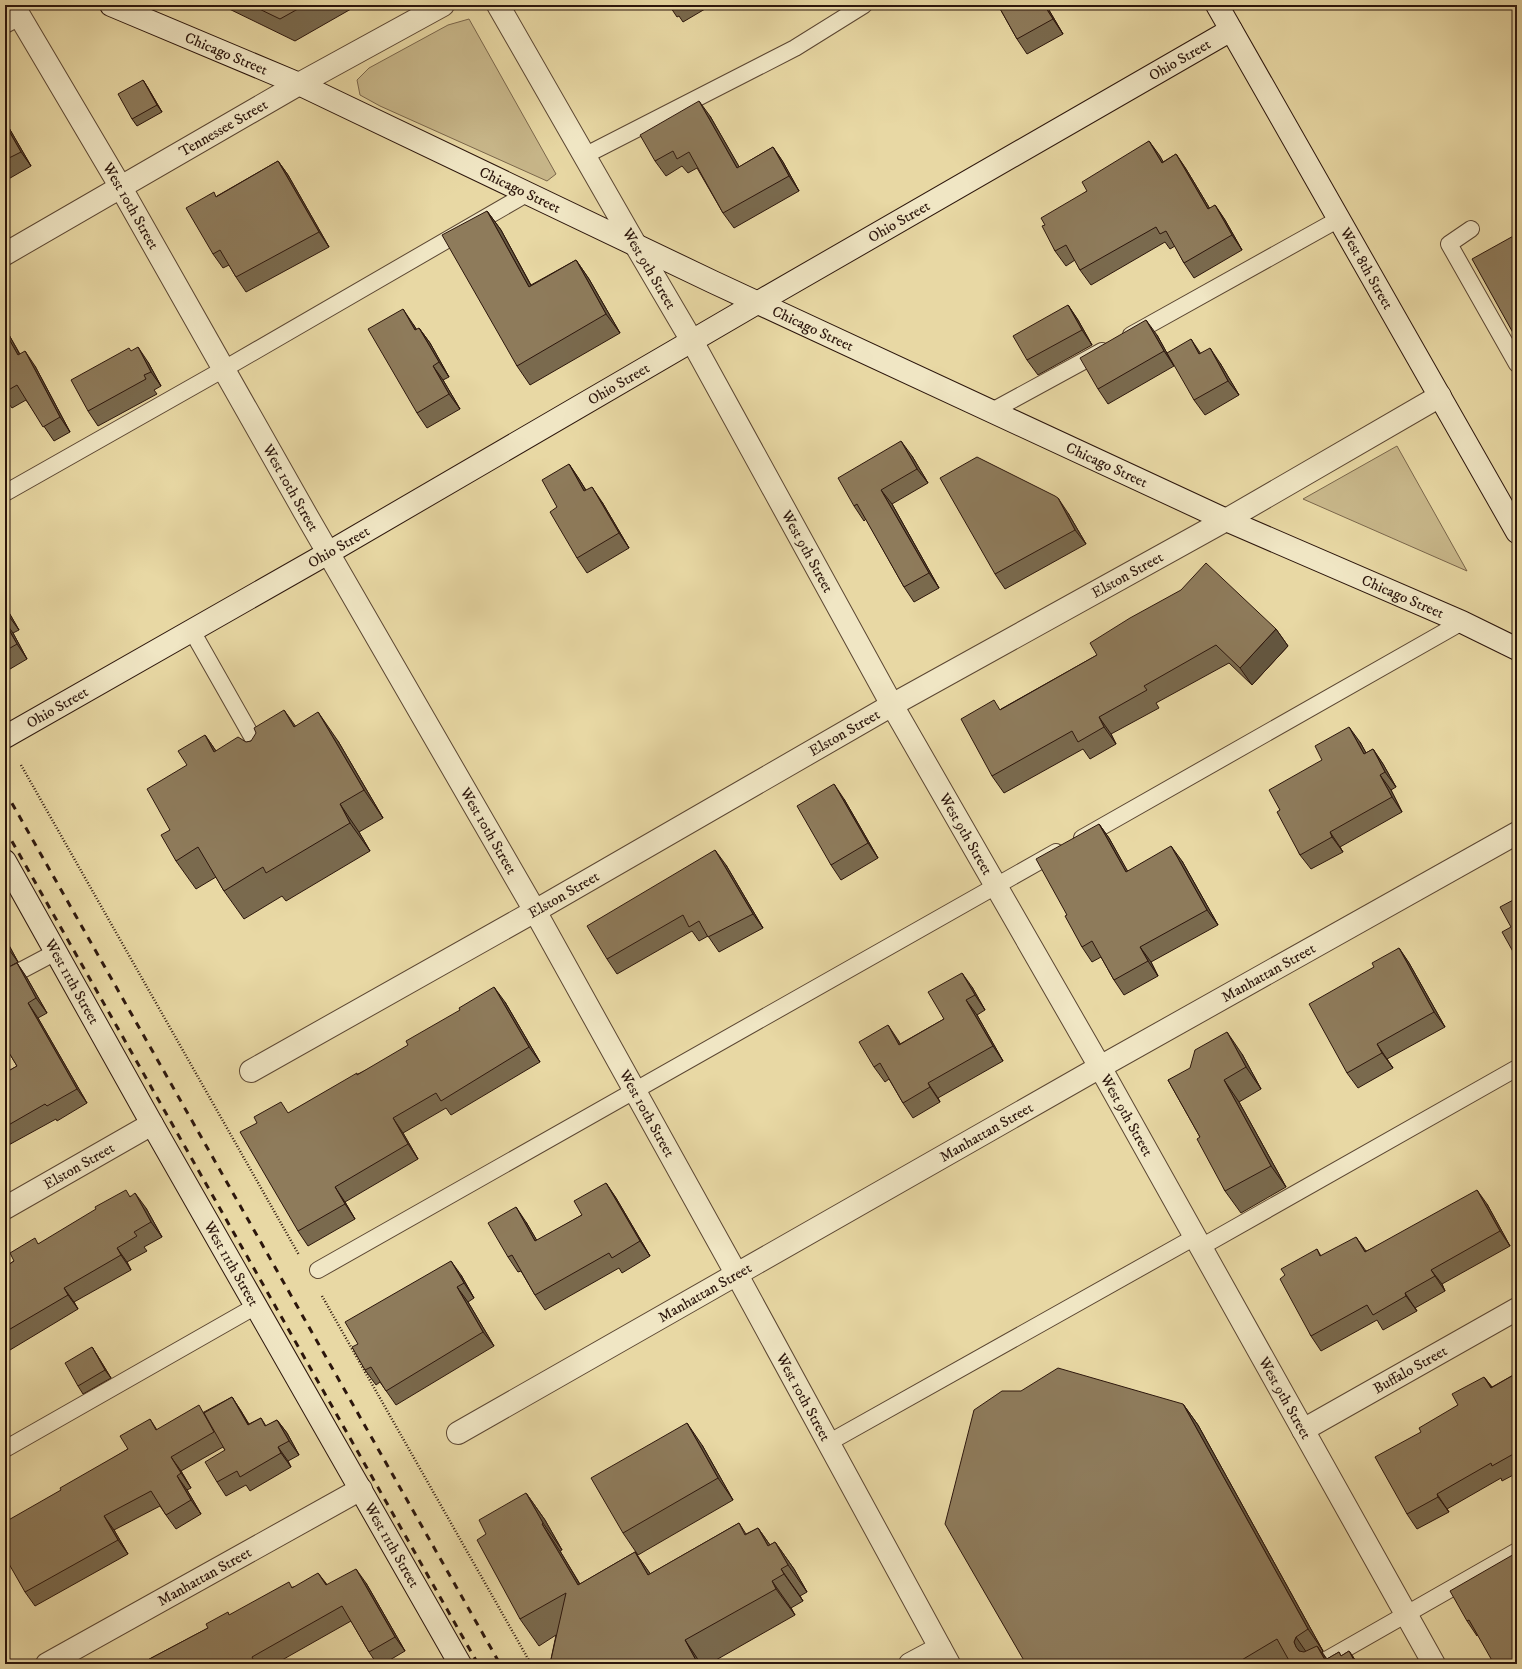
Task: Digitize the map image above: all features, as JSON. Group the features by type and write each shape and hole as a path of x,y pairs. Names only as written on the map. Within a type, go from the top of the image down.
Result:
{"street":[{"name":"Chicago Street","path":"111,5 299,84 758,302 1226,520 1462,622 1517,649"},
{"name":"Tennessee Street","path":"5,254 120,186 299,84 443,5"},
{"name":"West 9th Street","path":"498,5 692,341 892,705 1100,1067 1434,1664"},
{"name":"West 8th Street","path":"1217,5 1517,532"},
{"name":"West 10th Street","path":"13,15 120,186 328,553 535,911 737,1275 944,1656"},
{"name":"Ohio Street","path":"5,737 328,553 758,302 1231,30"},
{"name":"Elston Street","path":"251,1071 535,911 892,705 1226,520 1440,396"},
{"name":"Manhattan Street","path":"458,1433 1100,1067 1517,833"},
{"name":"West 11th Street","path":"5,861 152,1124 460,1664"},
{"name":"Elston Street","path":"5,1208 152,1124"},
{"name":"Buffalo Street","path":"1303,1430 1517,1309"},
{"name":"Manhattan Street","path":"47,1664 361,1489"},
{"path":"910,1664 944,1656"}],"lane":[{"path":"584,156 794,48 864,5"},
{"path":"5,493 224,369 528,193"},
{"path":"992,411 1339,219"},
{"path":"1472,229 1449,244 1517,364"},
{"path":"318,1270 1462,622"},
{"path":"192,631 266,761"},
{"path":"5,979 56,952"},
{"path":"828,1443 1517,1068"},
{"path":"5,1449 256,1306"},
{"path":"1319,1664 1517,1551"}],"path":[{"path":"21,765 299,1256"},
{"path":"319,1290 531,1664"}],"shaded area":[{"path":"469,19 556,174 547,181 380,106 360,95 357,80 369,68 448,25"},
{"path":"1397,446 1467,571 1303,499"}],"building":[{"path":"251,5 305,5 280,19"},
{"path":"998,5 1044,5 1053,19 1017,39"},
{"path":"143,80 157,105 132,119 118,94"},
{"path":"699,101 737,168 773,147 789,176 723,213 689,152 677,159 673,151 655,161 640,135"},
{"path":"5,124 21,152 5,160"},
{"path":"1149,141 1162,163 1176,154 1208,209 1215,205 1232,235 1184,263 1166,231 1160,234 1156,227 1080,270 1066,245 1055,251 1042,226 1045,225 1041,218 1087,191 1082,182"},
{"path":"278,161 319,232 236,277 220,250 213,254 186,208 214,192 216,197"},
{"path":"487,211 529,287 576,260 606,314 517,366 442,235"},
{"path":"1517,234 1517,340 1472,259"},
{"path":"1068,305 1082,330 1027,360 1013,336"},
{"path":"403,309 415,330 419,328 439,362 433,366 449,394 417,413 368,329"},
{"path":"1146,320 1164,351 1098,389 1080,358"},
{"path":"5,332 18,355 25,351 60,417 43,427 17,385 5,392"},
{"path":"1191,339 1199,354 1210,348 1228,381 1194,400 1167,353"},
{"path":"138,347 151,372 144,375 146,379 88,411 71,380 129,348 131,351"},
{"path":"901,441 917,469 881,490 929,573 904,587 857,504 854,506 838,478"},
{"path":"977,457 1058,498 1075,530 995,574 940,478"},
{"path":"569,464 584,491 592,487 619,533 577,558 550,512 557,507 542,480"},
{"path":"1206,563 1276,629 1240,668 1216,645 1144,686 1147,690 1099,717 1104,727 1078,742 1072,731 992,776 961,719 994,700 1000,710 1097,655 1090,643 1130,618 1181,590"},
{"path":"5,609 8,615 5,617"},
{"path":"5,623 17,644 5,651"},
{"path":"284,710 294,727 318,712 364,790 340,804 350,823 266,873 263,867 224,891 198,847 176,861 161,835 170,830 147,789 187,765 178,751 205,735 214,752 238,737 246,742 251,741 256,733 254,728"},
{"path":"1349,727 1364,754 1373,749 1385,772 1380,775 1392,797 1330,832 1332,837 1300,855 1277,812 1280,810 1269,790 1322,760 1315,746"},
{"path":"834,784 868,843 831,865 797,806"},
{"path":"1099,824 1126,872 1171,846 1207,910 1140,947 1148,961 1114,980 1092,941 1082,947 1065,916 1067,915 1036,859"},
{"path":"715,850 753,914 708,937 699,921 689,927 683,915 607,959 587,926"},
{"path":"1517,898 1516,957 1502,932 1511,927 1500,907"},
{"path":"1399,948 1434,1012 1377,1044 1382,1053 1347,1073 1309,1004 1374,967 1372,963"},
{"path":"17,963 36,998 28,1003 77,1089 47,1106 45,1104 5,1127 5,1073 17,1066 5,1046 5,969"},
{"path":"962,973 975,995 966,1000 993,1046 928,1083 930,1087 903,1103 880,1063 874,1067 859,1042 888,1025 899,1045 944,1019 928,992"},
{"path":"494,987 529,1047 441,1101 436,1093 393,1118 408,1144 335,1187 345,1204 298,1231 240,1132 257,1123 254,1117 281,1102 288,1113 357,1073 357,1075 408,1045 406,1041 460,1010 459,1008"},
{"path":"1227,1032 1246,1067 1224,1080 1271,1166 1225,1191 1197,1139 1200,1137 1168,1080 1190,1068 1195,1050"},
{"path":"606,1183 640,1241 612,1258 609,1253 535,1295 512,1255 508,1257 488,1223 516,1207 535,1241 582,1215 574,1201"},
{"path":"126,1190 130,1197 135,1193 151,1222 134,1232 137,1236 117,1248 121,1255 64,1288 68,1295 5,1332 5,1267 14,1261 10,1253 35,1238 38,1244 96,1209 95,1207"},
{"path":"1477,1190 1500,1231 1431,1270 1435,1276 1405,1293 1406,1296 1373,1315 1367,1305 1311,1336 1280,1279 1285,1275 1281,1269 1317,1249 1320,1256 1356,1237 1365,1252"},
{"path":"451,1261 464,1283 457,1287 483,1332 386,1391 371,1367 365,1370 352,1347 358,1344 345,1322"},
{"path":"92,1347 105,1370 78,1386 65,1363"},
{"path":"1058,1368 1183,1404 1308,1629 1296,1637 1294,1642 1296,1647 1299,1651 1304,1652 1317,1646 1325,1660 1339,1652 1341,1656 1349,1651 1356,1664 1291,1664 1277,1639 1235,1664 1026,1664 945,1524 974,1410 1002,1391 1021,1391"},
{"path":"1517,1373 1517,1452 1492,1466 1491,1463 1437,1494 1438,1497 1407,1514 1375,1457 1421,1432 1419,1428 1458,1405 1452,1394 1484,1377 1491,1388"},
{"path":"232,1397 248,1425 261,1418 265,1426 277,1420 289,1441 278,1447 281,1453 240,1477 237,1471 217,1482 205,1462 225,1450 204,1413"},
{"path":"199,1405 214,1432 171,1457 181,1473 177,1476 191,1500 166,1515 151,1491 104,1516 118,1540 25,1592 5,1557 5,1522 128,1449 120,1436 150,1419 156,1430"},
{"path":"687,1423 718,1478 623,1533 591,1478"},
{"path":"526,1493 543,1523 542,1524 578,1585 635,1552 648,1575 739,1523 745,1535 758,1528 768,1546 775,1542 788,1565 781,1569 784,1574 772,1581 776,1589 685,1640 698,1664 550,1664 566,1593 520,1619 477,1540 486,1534 479,1520"},
{"path":"1516,1553 1517,1664 1494,1664 1469,1620 1467,1621 1450,1591"},
{"path":"356,1569 395,1637 369,1652 342,1606 252,1657 255,1663 253,1664 140,1664 208,1628 206,1624 228,1612 229,1615 289,1582 292,1588 318,1573 326,1585"}],"railway":[{"path":"5,791 500,1664"},
{"path":"5,829 478,1664"}]}
